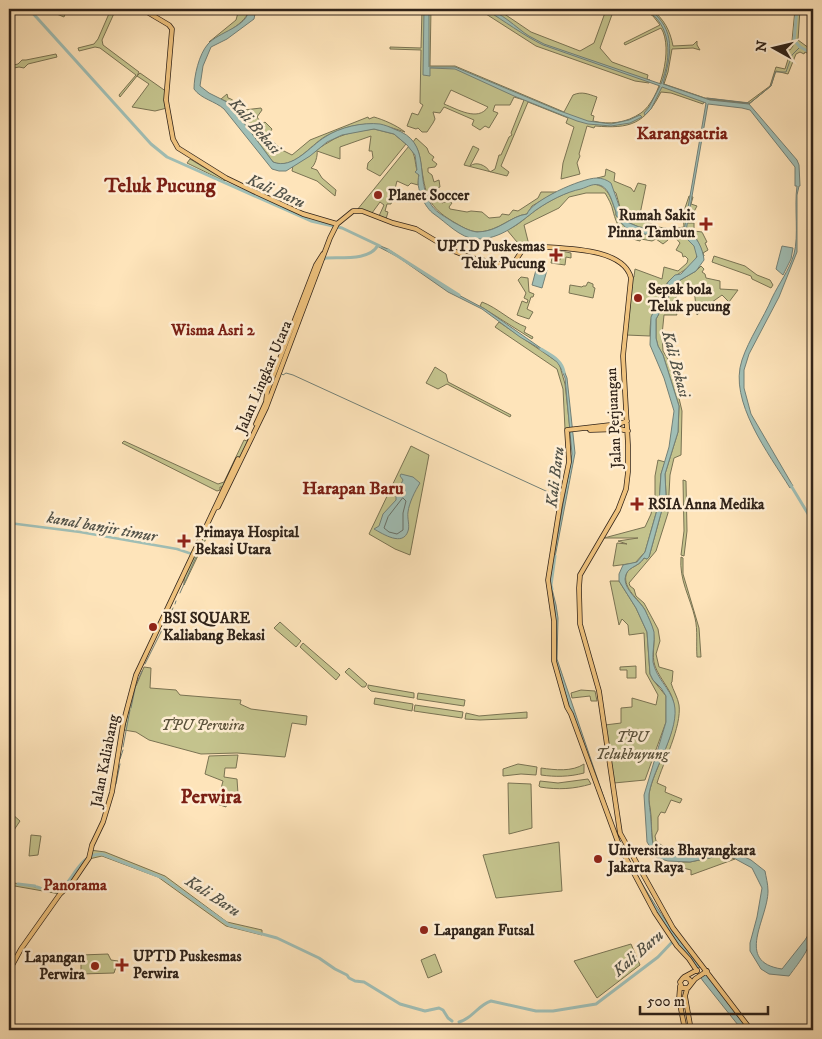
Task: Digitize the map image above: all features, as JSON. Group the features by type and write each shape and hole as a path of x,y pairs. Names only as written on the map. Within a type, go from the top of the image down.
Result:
{"main road":[{"path":"142,9 170,25 172,30 166,100 173,139 178,148 214,171 253,192 302,214 336,226"},
{"name":"Jalan Perjuangan","path":"336,226 354,211 362,211 392,223 416,229 451,250 500,265 514,264 523,249 533,246 600,253 612,258 628,270 630,278 623,364 629,464 625,495 581,572 578,588 580,624 599,691 621,844 636,862 655,913 751,1030"},
{"name":"Jalan Lingkar Utara","path":"265,407 267,397 336,226"},
{"name":"Jalan Lingkar Utara","path":"174,597 280,374 316,265 326,250"},
{"path":"571,430 619,424 627,421"},
{"path":"571,430 620,429 628,431"},
{"name":"Jalan Perjuangan","path":"571,430 569,462 558,514 548,580 554,620 554,658 567,706 572,714 630,865 674,937 689,958 702,970"},
{"name":"Jalan Kaliabang","path":"9,971 21,949 60,894 72,883 89,858 106,815 112,792 123,724 136,675 174,597"},
{"path":"630,865 636,862"},
{"path":"691,1030 685,996 686,990 700,975 702,970"},
{"path":"685,1030 679,999 680,986 682,979 702,970"},
{"path":"682,979 688,978 691,984"},
{"path":"680,986 686,990"}],"green space":[{"path":"47,9 67,9 64,17"},
{"path":"111,9 116,9 102,40 103,45 139,72 120,97 119,95 136,75 100,48 95,47 79,51 78,48 94,44"},
{"path":"239,9 249,9 244,19 209,42 236,20"},
{"path":"422,9 431,9 430,66 455,66 564,112 573,95 582,93 591,95 597,97 591,115 594,116 593,121 606,123 624,121 641,113 654,97 659,86 663,73 666,48 665,37 661,28 625,45 624,43 660,25 653,16 642,9 651,9 660,17 668,30 673,46 693,45 697,41 700,50 693,48 672,49 664,84 705,98 747,103 770,86 776,67 785,69 789,56 785,54 787,49 790,50 793,46 795,9 800,9 798,40 813,51 813,56 805,52 804,54 800,52 796,54 788,74 776,71 771,86 749,104 705,99 703,104 671,93 661,92 649,111 635,122 627,125 607,127 595,126 594,128 587,126 577,163 580,174 561,179 563,163 574,127 566,123 568,118 528,102 501,166 509,172 507,176 490,172 495,169 499,155 501,155 509,137 512,135 511,133 524,100 514,97 510,105 495,105 493,111 498,113 489,128 485,126 480,130 472,125 474,120 444,107 440,113 433,112 435,119 427,132 407,126 412,113 418,115 423,105 420,103 421,50 390,49 390,47 421,48","holes":["451,90 488,107 479,114 473,114 444,104"]},
{"path":"489,9 497,9 531,32 580,51 594,43 606,10 614,9 600,48 612,62 648,75 649,83 635,81 536,46 486,14"},
{"path":"56,54 57,57 28,64 24,68 9,69 9,66 18,64 22,60"},
{"path":"140,73 167,92 167,108 155,111 132,107 149,84 137,76"},
{"path":"227,94 228,98 243,107 244,110 261,108 262,110 257,117 262,124 265,122 272,129 268,136 269,138 282,150 292,155 310,140 368,117 369,119 374,117 386,121 405,132 377,125 351,126 326,136 294,160 280,164 273,162 229,103 221,99"},
{"path":"374,129 394,134 406,144 380,176 367,169 368,163 373,158 372,151 369,151 371,136 340,147 340,159 317,151 316,160 311,168 317,170 322,178 336,190 335,196 317,181 292,171 293,165 334,139 351,133"},
{"path":"416,138 427,148 434,157 432,160 437,164 435,167 428,168 428,172 432,175 434,182 439,180 440,187 432,190 432,193 437,192 442,203 448,201 452,203 449,207 450,209 482,212 489,218 500,217 502,214 509,215 513,210 518,211 538,198 541,192 556,192 532,206 527,214 516,217 494,229 480,232 469,230 444,216 433,206 427,194 420,159 413,142"},
{"path":"409,146 412,149 419,176 418,185 411,183 408,186 397,181 391,204 387,204 385,211 388,212 386,219 379,216 384,205 380,202 372,213 357,210"},
{"path":"473,146 479,149 470,166 478,164 490,172 464,165"},
{"path":"190,159 225,180 187,163"},
{"path":"606,169 615,173 614,181 631,188 634,192 638,183 646,185 639,219 652,224 652,226 671,229 684,227 683,214 689,196 693,197 691,204 697,206 688,223 694,223 694,231 702,232 707,242 705,243 708,250 703,253 704,256 692,233 677,231 667,234 665,231 639,227 627,222 621,211 616,193 597,178 605,176"},
{"path":"593,184 606,190 611,198 616,215 627,229 656,237 668,237 668,240 663,244 656,239 652,241 641,239 640,241 629,237 621,230 605,193 586,193 569,197 559,208 524,225 529,245 522,248 507,230 556,198"},
{"path":"674,236 685,238 694,245 697,252 696,258 689,267 668,282 652,316 650,336 626,335 631,278 634,277 635,269 662,279 664,267 678,271 687,263 688,259 676,250 680,243"},
{"path":"561,251 571,253 571,258 566,257 565,265 551,263 552,258 560,260"},
{"path":"714,256 745,266 757,275 770,280 773,285 771,288 752,279 751,276 712,262"},
{"path":"701,266 704,269 702,272 706,278 720,281 720,289 738,290 729,302 722,295 697,315 694,289 680,288 673,305 677,315 664,315 663,351 671,364 682,411 681,455 674,458 670,475 668,513 656,551 629,583 634,589 636,596 644,603 658,629 660,641 656,654 659,667 673,671 671,683 679,705 675,734 657,783 666,787 665,792 682,799 680,803 671,800 665,813 661,812 658,817 656,841 675,853 729,847 730,850 668,856 655,851 652,838 649,797 669,740 674,717 674,706 669,690 655,666 653,657 654,635 651,624 645,610 629,589 626,575 629,570 639,564 644,558 647,559 649,557 666,495 665,474 678,432 679,406 663,355 658,346 656,319 677,282"},
{"path":"521,277 528,278 529,292 534,294 527,309 533,312 529,319 517,315 522,301 527,303 528,300 524,298 526,293 518,280"},
{"path":"588,282 593,284 595,288 593,298 569,293 570,285 582,287 586,286"},
{"path":"482,302 526,327 524,332 533,337 532,339 480,306"},
{"path":"499,322 559,363 565,384 570,429 565,429 563,389 557,369 495,327"},
{"path":"435,367 446,374 448,382 511,415 510,417 447,384 438,389 426,383"},
{"path":"251,434 253,434 225,487 220,487 220,490 217,491 122,443 124,441 218,484 224,482 244,440 247,441"},
{"path":"411,446 429,455 410,555 369,534"},
{"path":"658,460 665,462 661,474 659,503 645,552 635,563 613,566 617,543 627,544 618,541 638,538 604,538 645,527 651,514 655,496 655,476"},
{"path":"683,480 686,481 687,531 684,556 681,555 684,531"},
{"path":"208,524 212,526 184,585 184,576"},
{"path":"681,557 683,558 683,574 699,628 701,657 697,657 696,623 683,581"},
{"name":"TPU Telukbuyung","path":"610,581 619,581 636,608 647,632 650,674 666,696 666,722 645,780 614,783 605,725 621,723 621,708 632,707 632,698 656,705 658,695 646,673 644,633 629,635 628,625 622,619 619,625"},
{"path":"280,622 301,641 296,647 274,628"},
{"path":"303,643 340,675 336,680 300,647"},
{"path":"636,666 636,678 627,678 627,670 620,670 620,667"},
{"name":"TPU Perwira","path":"144,667 151,668 150,688 176,690 180,695 241,700 240,704 251,709 307,716 306,725 292,723 285,757 237,753 201,754 149,740 136,732 124,730 134,686 136,686"},
{"path":"349,668 367,684 365,687 362,687 345,672"},
{"path":"368,685 414,693 414,698 371,691"},
{"path":"581,690 595,691 597,701 591,701 590,696 572,698 571,693"},
{"path":"418,693 465,700 464,706 417,699"},
{"path":"375,698 413,704 412,711 374,704"},
{"path":"415,705 463,712 462,718 414,711"},
{"path":"527,712 527,718 465,719 466,713 479,716"},
{"path":"238,755 236,768 225,768 224,777 237,779 238,794 229,792 226,807 217,804 223,781 205,774 209,756"},
{"path":"518,764 537,767 536,775 503,776 503,769"},
{"path":"584,764 584,773 562,776 541,775 541,768 569,769"},
{"path":"588,779 591,784 572,788 560,789 539,786 540,781 558,783"},
{"path":"508,783 531,784 532,828 509,834"},
{"path":"11,813 20,821 14,830 9,823 9,815"},
{"path":"31,835 41,836 38,855 29,856"},
{"path":"559,842 562,891 496,898 483,855"},
{"path":"90,850 105,852 165,876 227,922 262,930 262,935 226,926 158,877 102,856 89,859 72,883 60,894 9,885 9,882 61,890 89,856"},
{"path":"723,855 735,859 691,875 691,870 675,866 679,862 690,862"},
{"path":"631,944 640,965 597,998 574,961"},
{"name":"Lapangan Perwira","path":"108,954 111,960 118,961 114,973 81,974 81,955"},
{"path":"435,954 442,972 428,978 421,960"}],"water":[{"path":"249,9 256,9 254,19 227,39 211,47 203,66 200,86 229,103 273,162 280,164 294,160 331,133 345,128 366,124 386,125 406,135 414,143 419,152 424,184 432,206 453,222 477,232 498,227 521,215 527,214 537,203 569,186 597,178 611,183 624,220 627,222 639,227 665,231 667,234 684,231 706,103 662,87 651,109 645,115 644,113 660,86 543,45 485,9 503,16 529,36 544,44 661,84 667,63 667,43 661,24 646,9 649,9 658,17 668,34 669,53 668,63 663,84 710,100 749,104 797,160 800,186 797,195 797,252 779,297 749,354 744,370 744,388 751,414 793,486 790,488 753,427 745,410 739,376 748,344 787,271 794,254 797,186 795,186 795,167 750,110 708,104 686,231 699,243 704,260 696,271 677,282 656,319 658,346 663,355 679,406 678,432 665,474 666,495 649,557 647,559 644,558 639,564 630,569 625,579 627,588 643,607 651,623 654,632 653,662 674,703 674,725 649,794 652,840 655,851 668,856 677,856 730,850 751,860 765,871 768,891 767,902 757,938 756,949 760,958 768,965 782,969 813,927 811,941 789,976 769,974 761,969 750,951 762,888 752,868 730,856 723,855 690,862 668,861 657,858 647,842 644,795 666,722 666,696 650,674 647,632 636,608 619,581 619,574 623,565 637,562 645,552 659,503 661,474 669,447 674,411 664,378 650,345 651,317 668,282 675,275 681,274 697,257 694,246 684,236 656,236 636,233 627,229 616,215 605,188 596,185 569,192 552,200 501,234 485,239 470,238 454,230 427,207 418,186 419,175 415,172 417,170 415,155 407,145 394,134 374,129 342,135 327,142 310,156 286,171 272,169 224,109 200,95 194,89 198,65 205,48 213,40 244,20"},
{"path":"424,9 429,9 429,67 455,67 588,121 611,124 629,120 640,115 642,117 630,123 611,126 588,124 514,96 455,69 430,68 430,76 423,75"},
{"path":"378,245 388,249 453,292 485,309 555,358 563,368 567,378 575,453 551,585 550,578 572,454 565,378 561,368 557,362 537,347 482,309 448,292"},
{"path":"782,246 793,248 791,259 783,275 776,269"},
{"path":"537,266 547,270 542,288 532,285"},
{"path":"401,474 413,477 420,483 412,497 409,508 408,531 405,536 397,539 374,529 379,526 383,514 396,500 396,494 401,492 399,488 403,480 400,476"},
{"path":"551,586 558,618 557,659 611,819 628,859 639,878 662,915 700,967 698,969 678,945 657,914 618,841 570,709 555,660 555,611"},
{"path":"707,971 751,1030 742,1030 703,981 699,975"}],"waterway":[{"name":"Kali Baru","path":"29,9 151,144 167,157 311,221 342,228 380,246"},
{"path":"797,9 794,40 800,47 813,54"},
{"path":"707,98 750,103 771,86 775,72 786,72 792,55 800,47"},
{"path":"322,260 326,258 362,256 369,254 378,245"},
{"name":"Kali Baru","path":"388,250 459,295"},
{"name":"Kali Baru","path":"541,349 558,361 564,372"},
{"path":"280,372 283,375 286,373 293,375 559,497"},
{"path":"790,484 813,522"},
{"name":"kanal banjir timur","path":"9,523 80,532 177,549 192,554"},
{"name":"Kali Baru","path":"552,589 555,556"},
{"path":"180,593 196,557"},
{"path":"145,664 173,608"},
{"path":"131,708 136,684 142,671"},
{"path":"123,747 130,710"},
{"path":"120,759 123,750"},
{"path":"116,784 120,764"},
{"name":"Kali Baru","path":"49,889 61,890 83,862 95,855 102,854 163,878 229,925 277,938 319,958 349,978 364,982 400,1004 425,1011 439,1008 452,1021"},
{"path":"18,884 35,886"},
{"name":"Kali Baru","path":"43,889 49,889"},
{"name":"Kali Baru","path":"459,1022 468,1018 491,1001 536,1011 553,1011 596,1004 658,957 675,939"}],"place":[{"name":"Planet Soccer","path":"378,195"},
{"name":"Rumah Sakit Pinna Tambun","path":"706,224"},
{"name":"UPTD Puskesmas Teluk Pucung","path":"556,255"},
{"name":"Sepak bola Teluk pucung","path":"638,298"},
{"name":"RSIA Anna Medika","path":"637,504"},
{"name":"Primaya Hospital Bekasi Utara","path":"184,541"},
{"name":"BSI SQUARE Kaliabang Bekasi","path":"153,627"},
{"name":"Universitas Bhayangkara Jakarta Raya","path":"598,859"},
{"name":"Lapangan Futsal","path":"424,930"},
{"name":"UPTD Puskesmas Perwira","path":"122,965"},
{"name":"Lapangan Perwira","path":"95,966"}],"district":[{"name":"Karangsatria","path":"682,134"},
{"name":"Teluk Pucung","path":"160,186"},
{"name":"Wisma Asri 2","path":"213,330"},
{"name":"Harapan Baru","path":"353,489"},
{"name":"Perwira","path":"211,797"},
{"name":"Panorama","path":"75,885"}],"water label":[{"name":"Kali Bekasi","path":"255,126"},
{"name":"Kali Bekasi","path":"676,364"}]}
